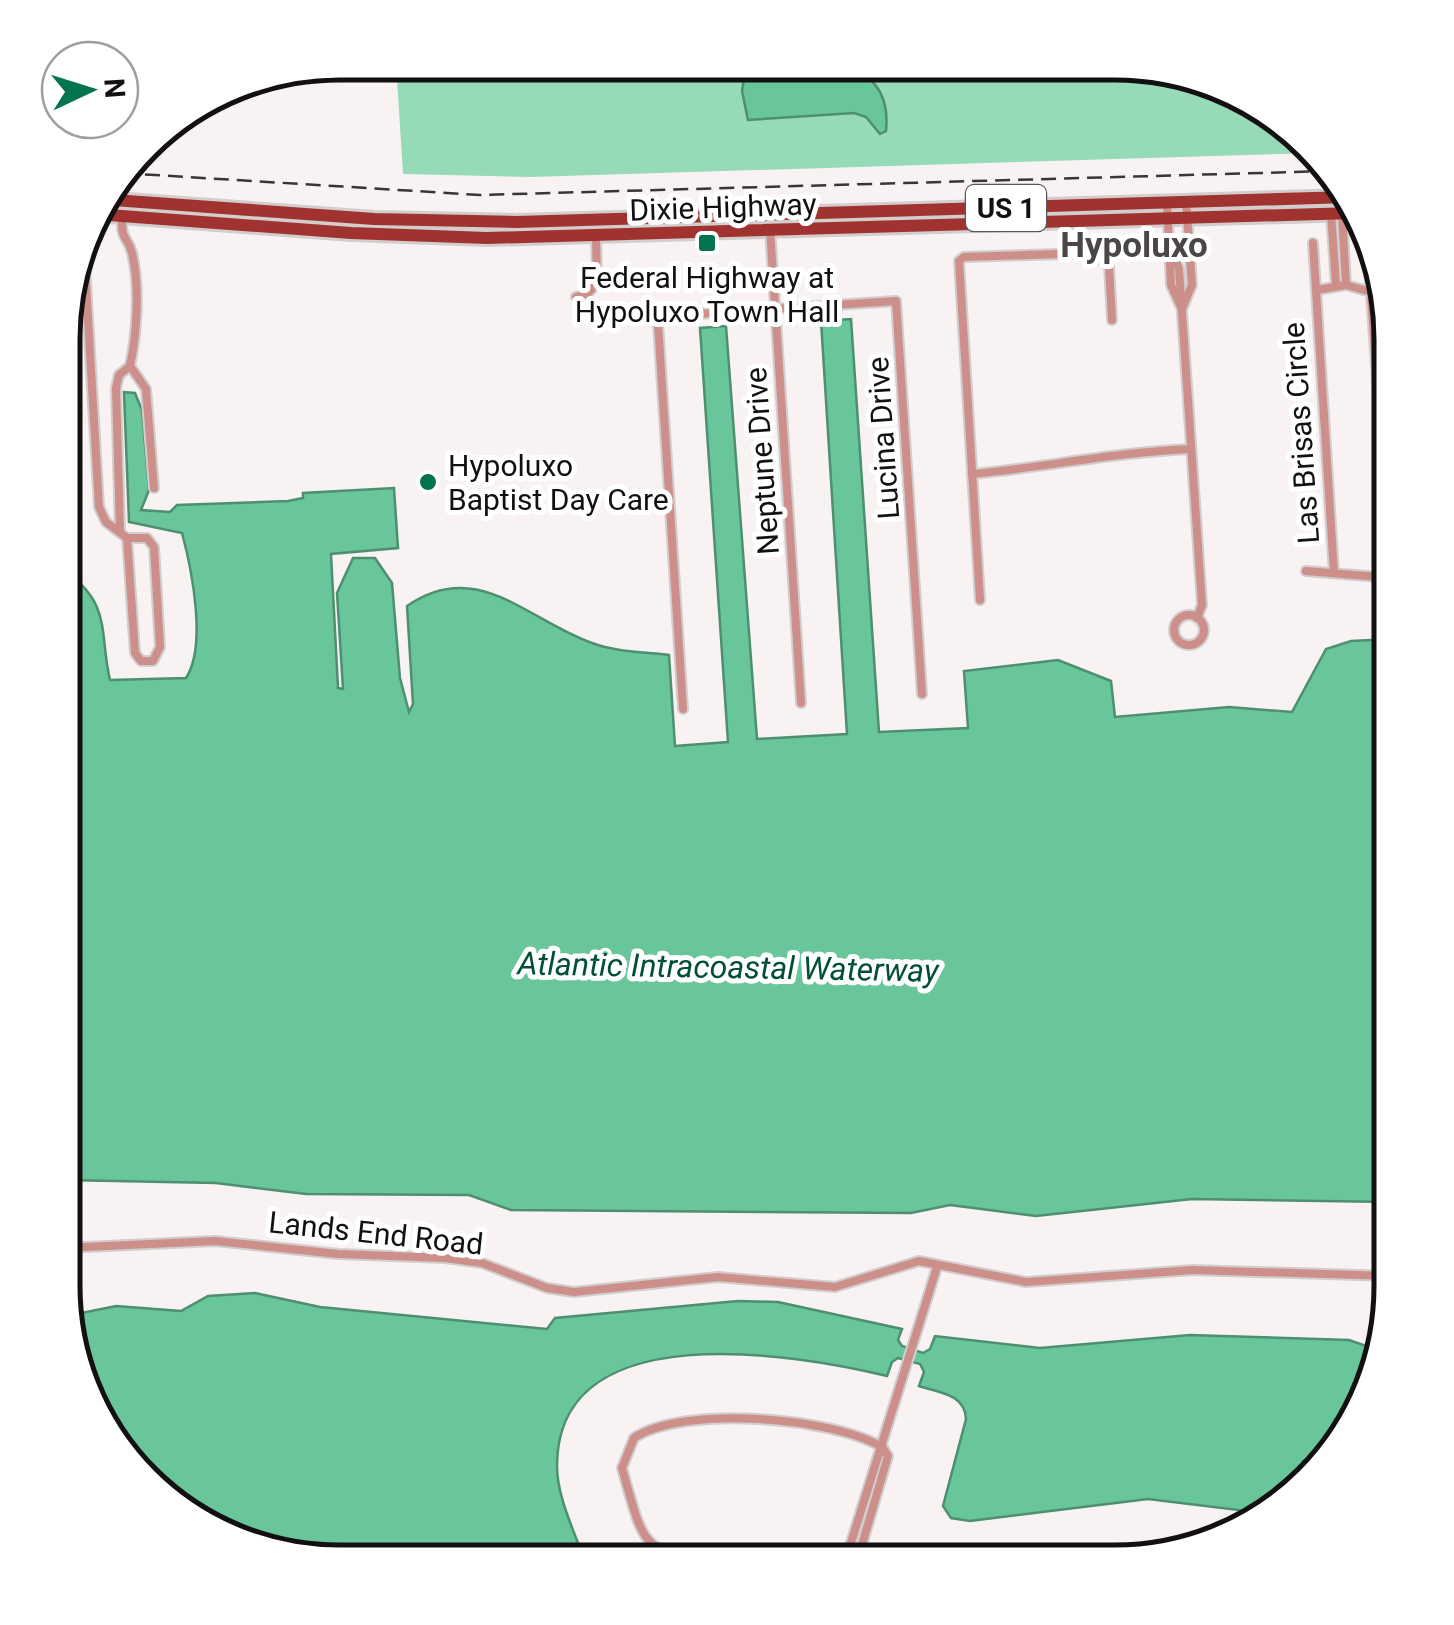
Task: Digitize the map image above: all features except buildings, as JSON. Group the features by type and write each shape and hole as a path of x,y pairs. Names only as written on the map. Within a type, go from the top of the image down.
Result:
{"main road":[{"name":"Dixie Highway","path":"120,201 405,220 595,220 1331,198"},
{"path":"201,222 224,209"},
{"name":"Dixie Highway","path":"112,215 405,236 596,236 1341,213"},
{"path":"405,220 405,236"}],"street":[{"path":"1182,309 1192,285 1186,202"},
{"path":"1168,203 1175,269 1171,285 1182,309 1202,604 1197,618"},
{"name":"Neptune Drive","path":"769,215 801,703"},
{"name":"Las Brisas Circle","path":"1317,290 1341,285 1342,215"},
{"path":"86,286 102,518 124,535 147,538 154,547 160,647 157,659 146,662 135,653 124,535 116,388 118,375 130,366 136,337 132,255 122,239 122,216"},
{"path":"576,297 588,293 597,283 595,220"},
{"name":"Las Brisas Circle","path":"1313,243 1334,573"},
{"path":"980,600 959,262 964,258 1092,253 1109,266 1112,320"},
{"path":"1175,269 1190,270"},
{"path":"1341,285 1369,292"},
{"name":"Lucina Drive","path":"774,309 896,301 922,694"},
{"path":"683,709 658,324 667,316 774,309"},
{"path":"130,366 146,389 154,488"},
{"path":"972,474 1082,463 1125,452 1191,449"},
{"name":"Las Brisas Circle","path":"1306,571 1373,576"},
{"name":"Lands End Road","path":"81,1247 215,1241 338,1254 445,1258 482,1264 547,1288 574,1292 718,1277 835,1287 912,1262 1026,1282 1192,1270 1373,1275"},
{"path":"850,1544 937,1267"},
{"path":"651,1544 622,1468 634,1438 651,1429 692,1421 744,1420 828,1430 883,1448 888,1456 862,1544"}],"shaded area":[{"path":"397,80 1149,82 1182,89 1230,107 1296,154 530,177 403,174"}],"water":[{"path":"744,80 870,80 885,105 886,131 880,134 866,117 854,113 748,120"},
{"name":"Atlantic Intracoastal Waterway","path":"851,319 879,732 968,728 964,671 1058,660 1111,681 1115,717 1229,707 1292,712 1326,649 1351,641 1373,640 1373,1202 1192,1199 1036,1216 950,1205 911,1213 511,1210 469,1195 306,1194 216,1183 81,1180 80,583 91,596 101,620 110,680 186,678 196,647 193,587 182,533 129,522 124,392 135,393 142,410 149,490 141,510 170,512 177,505 288,501 303,498 303,493 394,488 398,548 331,554 338,688 343,689 337,593 353,558 375,558 392,583 400,678 409,712 413,704 407,606 432,593 456,588 479,590 601,646 669,655 675,746 728,742 700,328 726,326 757,739 847,734 821,321"},
{"path":"255,1293 320,1307 547,1329 555,1318 738,1301 778,1302 902,1329 898,1340 902,1346 923,1353 930,1349 935,1336 1040,1348 1190,1335 1349,1340 1366,1346 1347,1401 1310,1457 1286,1481 1243,1511 1148,1499 970,1521 951,1518 943,1506 965,1411 956,1399 919,1386 924,1372 920,1364 898,1358 892,1362 887,1376 797,1359 688,1355 637,1364 596,1384 567,1417 558,1478 578,1544 322,1544 256,1531 224,1518 181,1492 144,1457 107,1401 94,1369 82,1313 116,1306 181,1311 208,1296"}],"railway":[{"path":"139,174 480,195 1313,171"}],"place":[{"name":"Federal Highway at Hypoluxo Town Hall","path":"707,243"},
{"name":"Hypoluxo Baptist Day Care","path":"428,482"}],"district":[{"name":"Hypoluxo","path":"1134,245"}]}
